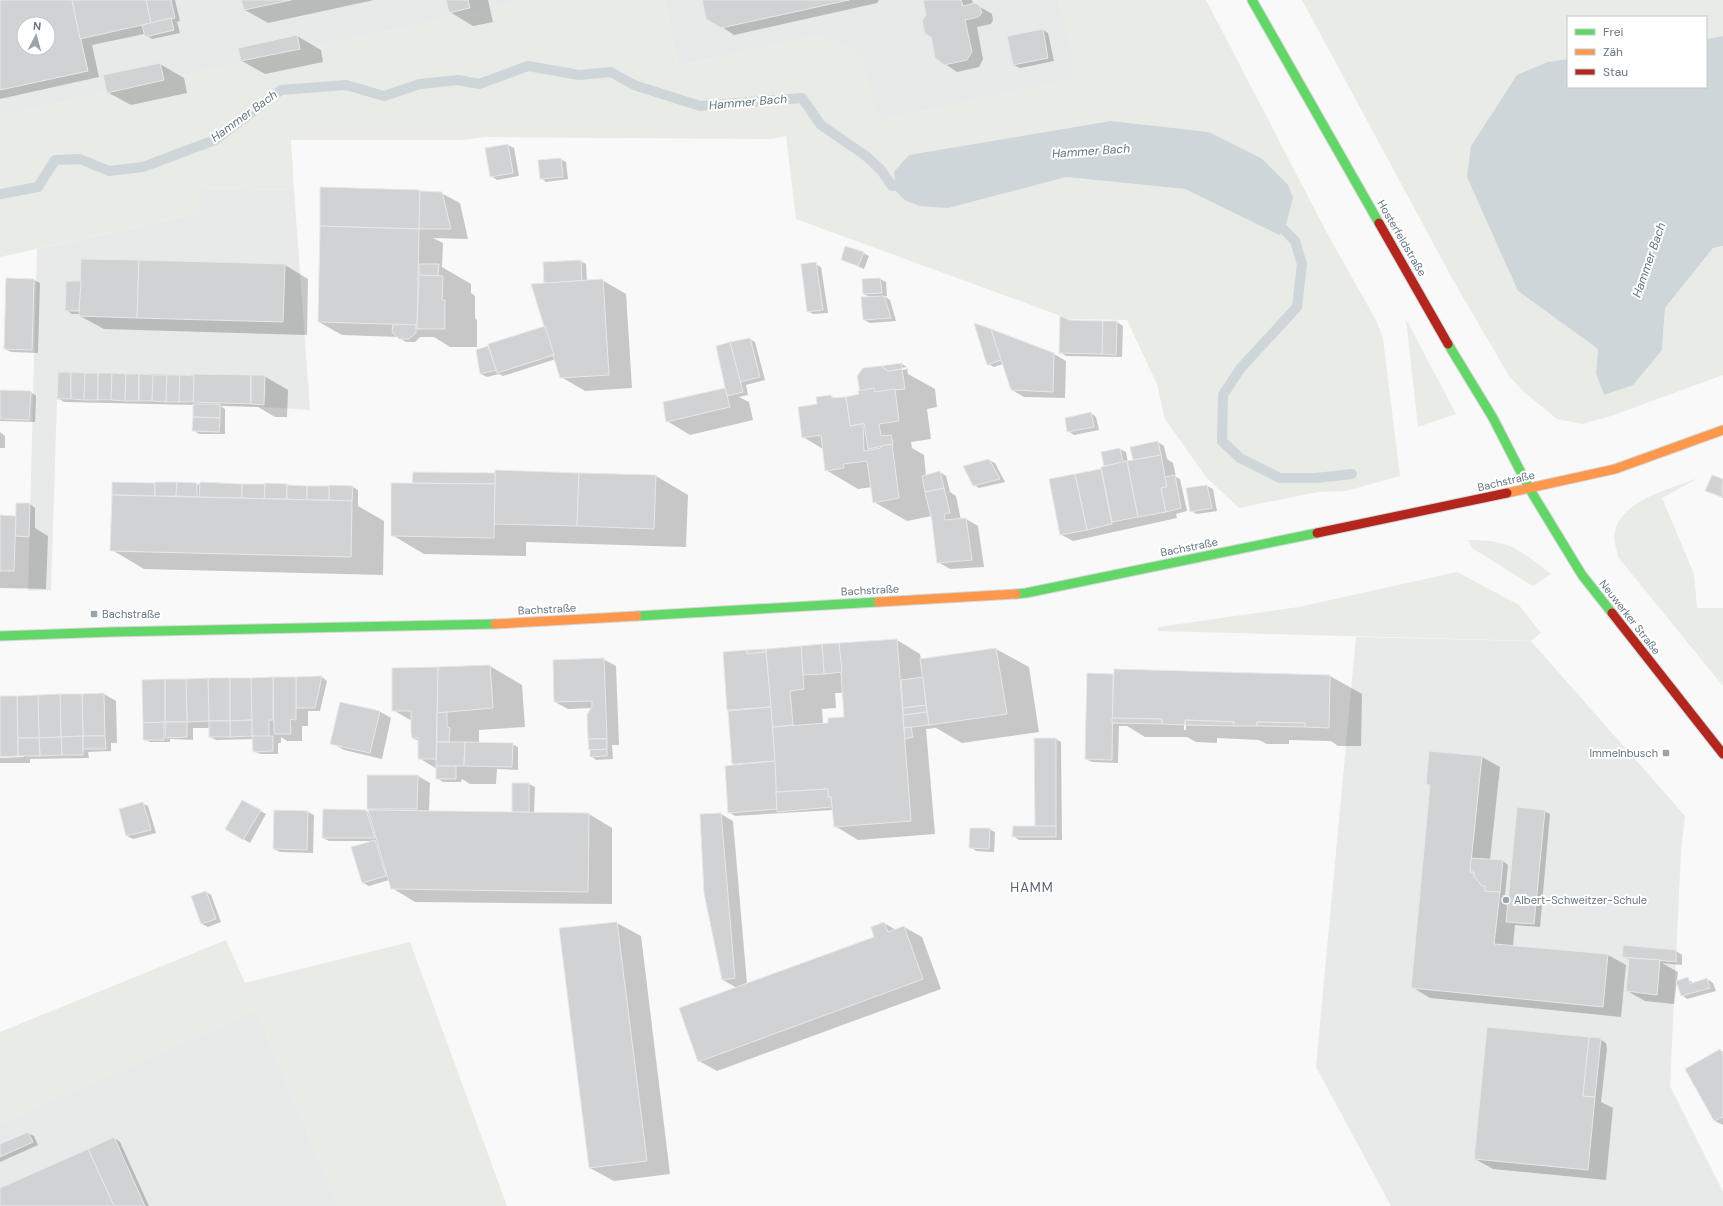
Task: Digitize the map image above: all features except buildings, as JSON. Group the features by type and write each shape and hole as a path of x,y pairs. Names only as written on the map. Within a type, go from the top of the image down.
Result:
{"street":[{"name":"Hosterfeldstraße","path":"1252,0 1450,348 1493,418 1529,488"},
{"name":"Bachstraße","path":"0,636 111,632 469,626 1026,592 1449,506 1615,469 1723,430"},
{"name":"Neuwerker Straße","path":"1529,488 1582,575 1723,754"}],"shaded area":[{"path":"0,0 531,0 0,116"},
{"path":"531,0 664,0 678,66 819,36 861,51 879,121 1076,78 1059,0 1206,0 1327,233 1377,322 1383,339 1400,476 1346,491 1318,492 1239,508 1206,477 1165,419 1157,384 1127,320 1069,319 796,219 786,136 772,139 486,137 462,140 291,140 294,190 199,188 198,213 0,257 0,116","holes":["1111,121 1209,132 1261,158 1279,235 1185,189 1066,177"]},
{"path":"664,0 1059,0 1077,78 879,121 819,36 678,66"},
{"path":"1302,0 1723,0 1723,36 1707,39 1707,16 1567,16 1567,59 1548,62 1518,291 1598,349 1596,373 1662,350 1665,308 1713,248 1723,246 1723,375 1611,416 1582,424 1557,419 1524,392 1509,376 1453,280"},
{"path":"199,188 294,190 310,410 221,404 57,400 51,590 28,591 37,249 198,213"},
{"path":"1406,319 1456,414 1418,427"},
{"path":"1698,478 1662,498 1694,574 1697,608 1723,608 1723,686 1618,557 1614,538 1618,524 1625,513 1635,505 1661,492"},
{"path":"1468,540 1483,540 1504,544 1522,552 1551,574 1533,586 1472,548"},
{"path":"1457,572 1519,605 1541,633 1531,641 1158,631 1158,627 1299,607"},
{"name":"Albert-Schweitzer-Schule","path":"1356,637 1531,641 1685,816 1681,851 1670,1086 1723,1192 1723,1206 1391,1206 1316,1067"},
{"path":"226,940 245,983 410,942 507,1206 339,1206 256,1010 0,1123 0,1032"},
{"path":"256,1010 339,1206 0,1206 0,1123"}],"water":[{"path":"1723,36 1723,246 1713,248 1665,308 1662,350 1633,385 1604,395 1596,373 1598,349 1518,291 1467,177 1471,146 1517,75 1548,62 1567,59 1567,88 1707,88 1707,39"},
{"path":"1111,121 1209,132 1261,158 1288,185 1293,198 1285,228 1279,235 1185,189 1066,177 948,208 919,206 905,200 896,191 894,172 909,155"}],"waterway":[{"name":"Hammer Bach","path":"0,194 38,187 55,160 80,159 109,171 143,167 215,140 281,90 346,85 384,96 420,84 458,80 479,84 528,66 579,75 611,72 634,85 700,106 802,98 821,125 866,156 881,170 892,186 907,183"},
{"name":"Hammer Bach","path":"1275,221 1295,241 1302,264 1297,307 1240,369 1223,395 1222,441 1240,458 1280,478 1316,478 1352,474"}],"traffic: fast":[{"path":"1252,0 1379,223"},
{"path":"1448,344 1493,418 1529,488 1582,575 1612,613"},
{"path":"1016,594 1317,533"},
{"path":"637,616 878,602"},
{"path":"0,636 111,632 495,624"}],"traffic: slow":[{"path":"1507,493 1615,469 1723,430"},
{"path":"878,602 1016,594"},
{"path":"495,624 637,616"}],"traffic: jam":[{"path":"1379,223 1448,344"},
{"path":"1317,533 1507,493"},
{"path":"1612,613 1723,754"}],"place":[{"name":"Bachstraße","path":"94,614"},
{"name":"Immelnbusch","path":"1666,753"},
{"name":"Albert-Schweitzer-Schule","path":"1506,900"}],"district":[{"name":"HAMM","path":"1032,887"}]}
